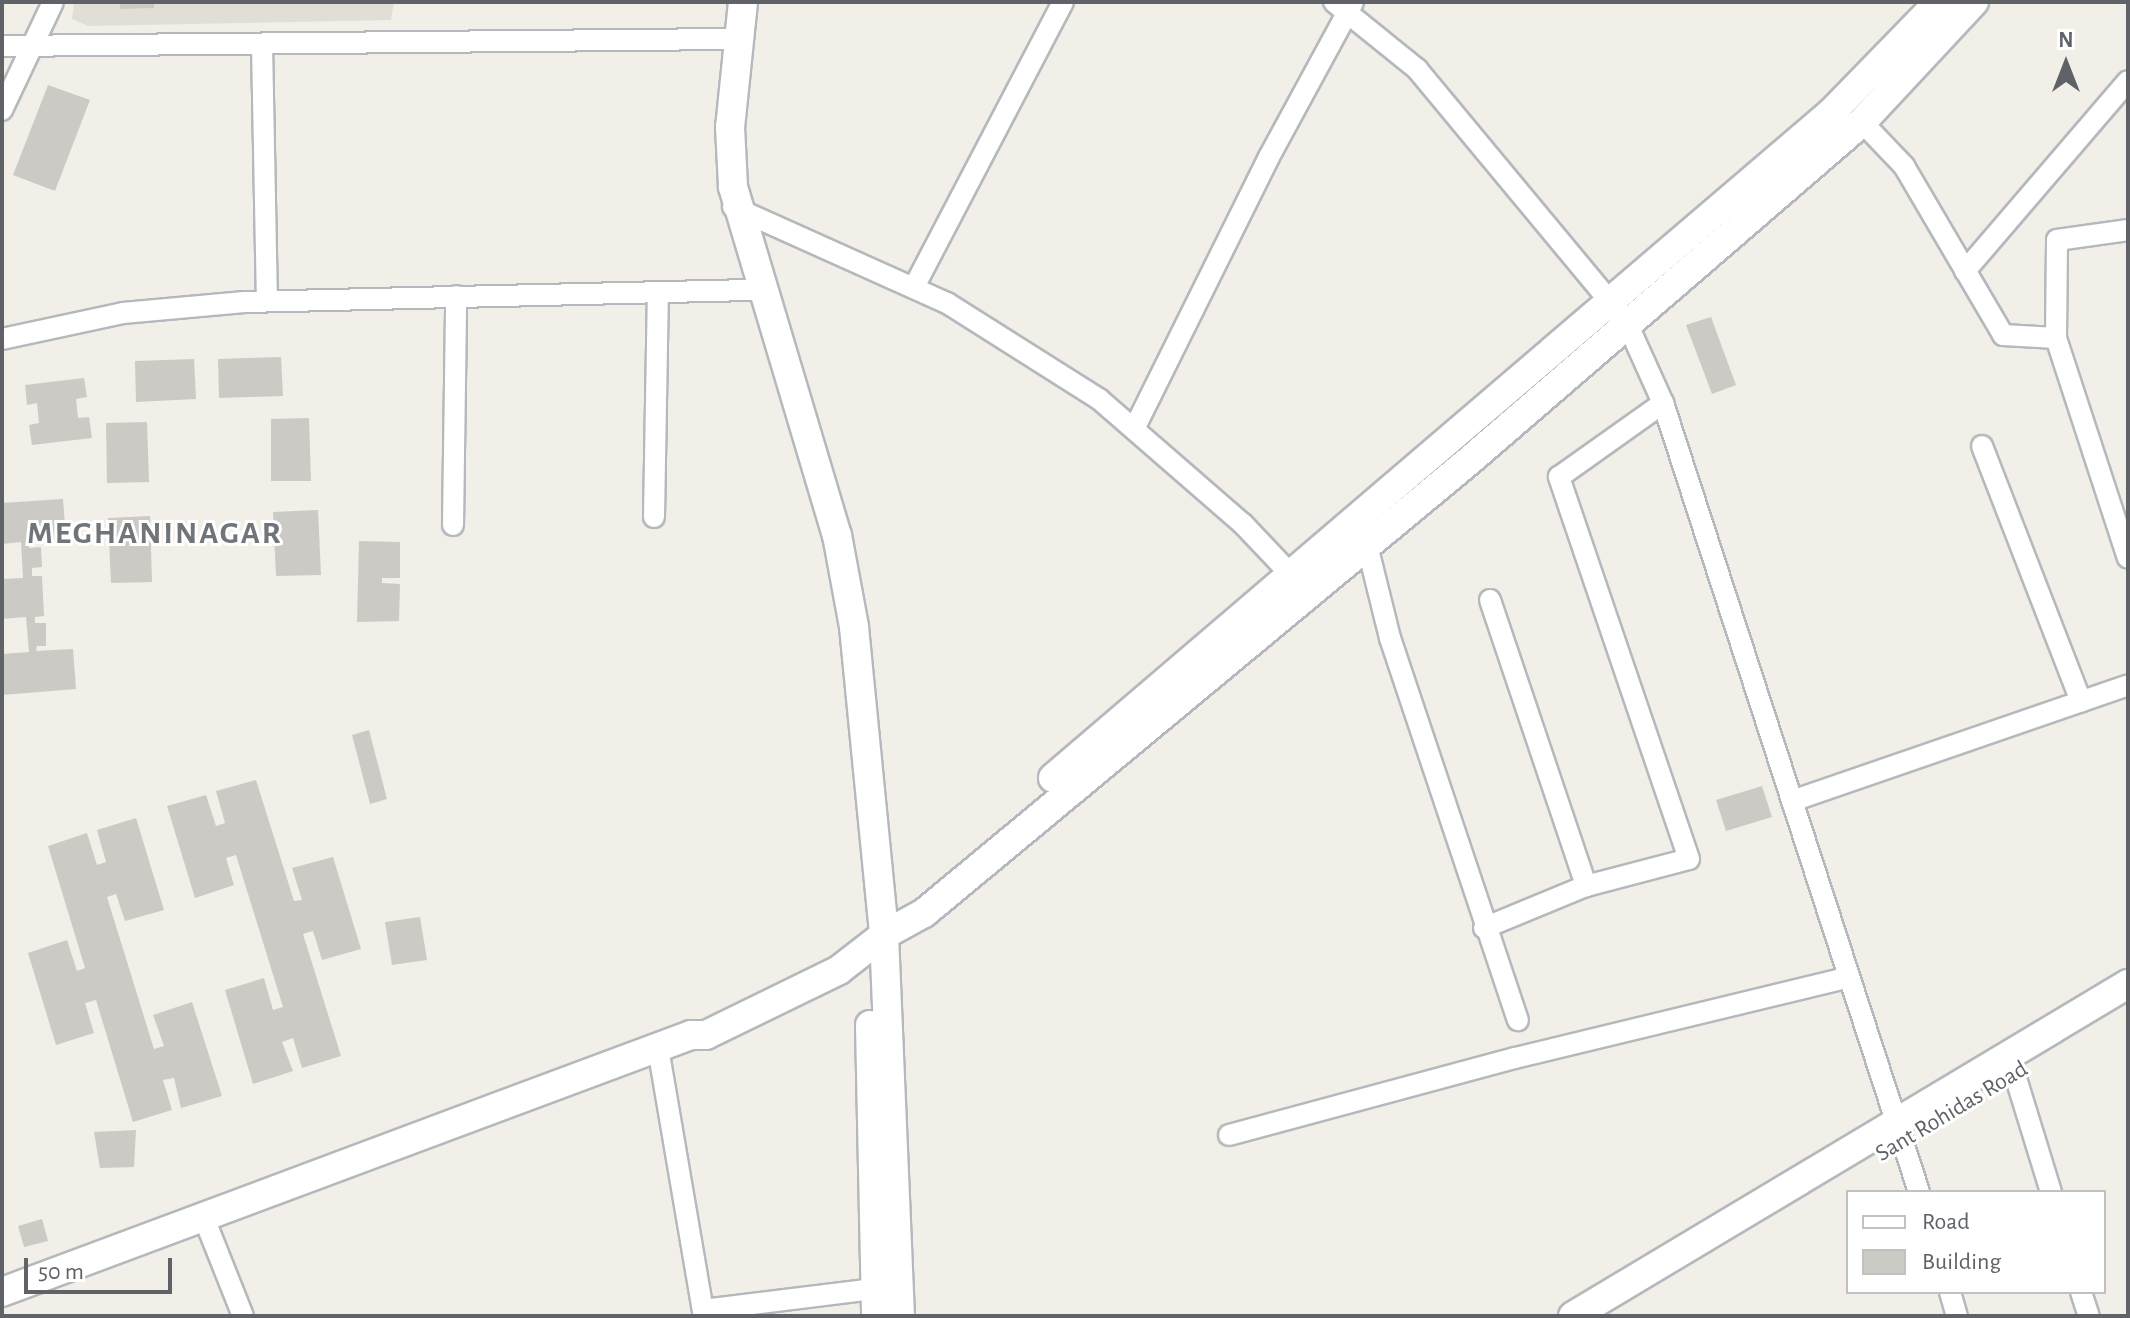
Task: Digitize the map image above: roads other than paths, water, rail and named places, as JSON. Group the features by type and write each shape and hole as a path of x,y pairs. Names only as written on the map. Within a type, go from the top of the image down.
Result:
{"street":[{"path":"2,110 53,2"},
{"path":"658,1048 703,1313 876,1303 876,932 844,629 827,538 752,290 720,127 733,2"},
{"path":"743,2 730,127 734,206 837,535 854,627 900,1316"},
{"path":"914,287 1063,2"},
{"path":"1083,766 1308,596 1367,545 1832,112 1939,2"},
{"path":"2,1292 691,1035 706,1035 839,970 876,932 924,913 1291,573 1862,122 1974,2"},
{"path":"1134,429 1345,5 1417,69 1620,311 1663,403 1846,978 1918,1190"},
{"path":"2,46 727,39"},
{"path":"262,44 267,301"},
{"path":"1965,271 2128,81"},
{"path":"1862,122 1904,166 2003,335 2056,338"},
{"path":"734,206 947,303 1099,399 1291,573 1308,596"},
{"path":"2128,230 2057,240 2056,338 2128,558"},
{"path":"2,339 123,313 267,301 752,290"},
{"path":"654,517 658,292"},
{"path":"453,525 456,296"},
{"path":"1484,928 1586,886 1689,859 1559,477 1663,403"},
{"path":"1982,446 2081,701"},
{"path":"1367,545 1390,638 1484,928 1518,1020"},
{"path":"1490,600 1586,886"},
{"path":"1792,801 2128,685"},
{"path":"1229,1135 1515,1058 1846,978"},
{"path":"1573,1316 1900,1134 2128,984"},
{"name":"Sant Rohidas Road","path":"1610,1316 1900,1134 2015,1075 2128,1005"},
{"path":"2015,1075 2050,1190"},
{"path":"204,1218 243,1316"},
{"path":"1951,1294 1957,1316"},
{"path":"2082,1294 2089,1316"}],"district":[{"name":"MEGHANINAGAR","path":"155,533"}]}
